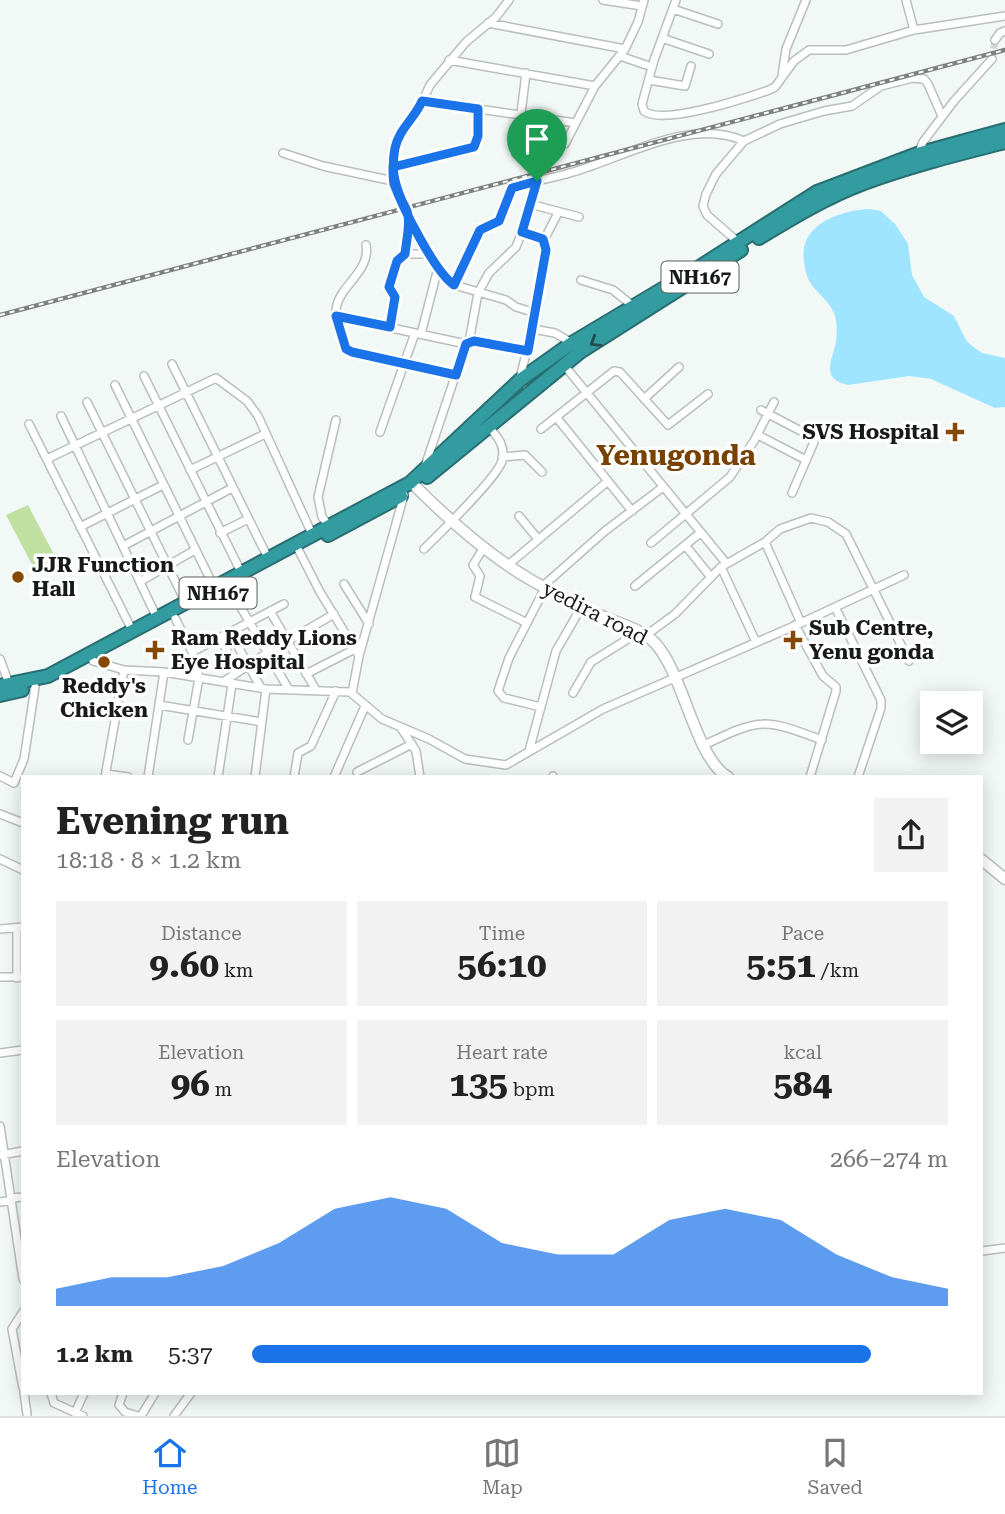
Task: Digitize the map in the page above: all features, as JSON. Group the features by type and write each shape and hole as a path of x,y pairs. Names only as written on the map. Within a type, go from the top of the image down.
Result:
{"highway":[{"name":"NH167","path":"5,686 48,676 410,483 520,380 572,343 817,192 917,154 1005,130"},
{"name":"NH167","path":"0,695 35,687 93,661 298,549 383,507 415,486 580,352 802,211 864,183 1005,142"}],"main road":[{"name":"yedira road","path":"415,486 451,521 508,565 544,587 642,634 656,644 675,678 713,763 726,775"},
{"path":"983,861 1005,879"}],"street":[{"path":"509,0 449,60 430,85 395,146 393,181 408,216 438,268 454,285 506,300 516,307 536,313"},
{"path":"565,144 595,86 623,52 643,3 603,0"},
{"path":"676,0 652,66 642,107 647,114 662,116 687,113 756,94 775,86 794,61 808,50 846,50 914,30 1005,16"},
{"path":"782,77 786,49 806,0"},
{"path":"906,0 914,30"},
{"path":"673,9 718,24"},
{"path":"488,23 623,52 652,66"},
{"path":"995,40 1005,31"},
{"path":"662,38 709,54"},
{"path":"917,154 942,116 992,59"},
{"path":"449,60 595,86"},
{"path":"649,80 685,86 691,66"},
{"path":"516,154 526,73"},
{"path":"738,242 707,215 703,206 716,174 744,141 780,124 852,106 881,86 913,78 924,79 929,84 942,116"},
{"path":"422,101 576,123"},
{"path":"393,167 474,147 478,136 478,109"},
{"path":"454,285 480,230 499,221 512,188 573,172 627,152 680,137 716,132 744,141"},
{"path":"283,153 323,166 393,181"},
{"path":"424,470 467,343 478,293 489,273 516,247 537,181"},
{"path":"530,204 579,216"},
{"path":"520,380 536,313 546,250 544,240 558,213"},
{"path":"405,254 408,216"},
{"path":"522,232 544,240"},
{"path":"366,245 366,259 338,301 336,316 346,349 456,375"},
{"path":"390,327 395,297 389,287 397,261 405,254 430,254"},
{"path":"380,432 418,333 438,268"},
{"path":"581,280 613,290 633,306"},
{"path":"336,316 467,343 474,341 528,351"},
{"path":"533,329 559,335 572,343"},
{"path":"172,363 268,558"},
{"path":"564,364 723,565 756,642"},
{"path":"643,399 679,367"},
{"path":"541,429 612,372 617,371 670,426 708,394"},
{"path":"144,376 241,572"},
{"path":"47,459 213,378 218,379 247,401 258,416 312,534"},
{"path":"115,386 214,587"},
{"path":"87,402 186,603"},
{"path":"651,543 730,477 758,435 764,412 774,402"},
{"path":"764,412 814,438 792,493"},
{"path":"61,416 157,618"},
{"path":"557,418 632,511"},
{"path":"329,526 322,517 318,497 336,420"},
{"path":"29,424 133,632"},
{"path":"424,549 494,475 502,457 499,438 489,427"},
{"path":"190,470 265,434"},
{"path":"758,435 807,460"},
{"path":"502,457 525,455 542,472"},
{"path":"508,565 608,481"},
{"path":"80,527 163,485"},
{"path":"541,707 504,698 498,691 509,658 544,587 663,487"},
{"path":"123,545 232,488"},
{"path":"352,693 357,653 369,624 404,494"},
{"path":"519,516 538,539"},
{"path":"573,693 591,662 675,614 723,565 765,542 780,530 806,518 828,522 846,534 909,661"},
{"path":"220,533 248,519"},
{"path":"635,586 700,533"},
{"path":"765,542 798,624 824,676 836,687 811,775"},
{"path":"685,545 710,576"},
{"path":"484,547 473,565 480,576 475,597 527,623"},
{"path":"298,549 357,653"},
{"path":"141,581 195,550"},
{"path":"93,661 124,670 164,672 263,689 352,693 382,719 471,760 506,765 592,714 904,575"},
{"path":"344,584 369,624"},
{"path":"229,587 289,690"},
{"path":"192,652 284,604"},
{"path":"529,751 556,652 582,606"},
{"path":"835,607 881,700 881,708 859,775"},
{"path":"270,611 316,690"},
{"path":"223,682 334,614"},
{"path":"175,618 192,652 199,678 188,740"},
{"path":"230,632 263,689 256,775"},
{"path":"219,638 238,671"},
{"path":"306,674 357,653"},
{"path":"0,659 5,686"},
{"path":"105,775 124,670"},
{"path":"148,775 164,672"},
{"path":"218,775 232,684"},
{"path":"14,783 24,760 35,687"},
{"path":"294,775 298,753 311,746 336,691"},
{"path":"159,705 262,722"},
{"path":"335,775 365,706"},
{"path":"704,746 743,726 762,723 780,725 822,740"},
{"path":"401,727 416,751 419,775"},
{"path":"357,772 412,744"},
{"path":"0,776 21,786"},
{"path":"0,814 21,822"},
{"path":"0,859 21,869"},
{"path":"0,929 20,927 20,977 0,977"},
{"path":"0,1053 21,1050"},
{"path":"0,1126 2,1155 20,1237"},
{"path":"2,1155 21,1151"},
{"path":"0,1202 21,1197"},
{"path":"983,1251 1005,1248"},
{"path":"21,1315 12,1329 21,1380"},
{"path":"24,1395 27,1415"},
{"path":"52,1395 54,1403 79,1415 84,1395"},
{"path":"122,1395 119,1404 121,1408 139,1416 154,1395"},
{"path":"174,1416 190,1395"}],"green space":[{"path":"28,505 59,564 37,574 6,515"}],"water":[{"path":"870,209 881,211 895,224 908,244 912,275 924,297 954,316 972,346 982,353 1005,358 1005,407 995,408 931,379 909,376 848,385 839,382 831,374 837,337 835,315 809,279 804,248 814,229 834,216"}],"tunnel":[{"path":"992,59 995,40"}],"railway":[{"path":"0,315 1005,50"}],"place":[{"name":"SVS Hospital","path":"955,432"},
{"name":"JJR Function Hall","path":"18,577"},
{"name":"Sub Centre, Yenu gonda","path":"793,640"},
{"name":"Ram Reddy Lions Eye Hospital","path":"155,650"},
{"name":"Reddy's Chicken","path":"104,662"}],"district":[{"name":"Yenugonda","path":"676,455"}],"route":[{"path":"537,181 512,188 499,221 480,230 454,285 451,284 440,272 408,216 393,181 393,167 474,147 478,136 478,109 422,101 419,109 403,128 395,146 393,167 393,181 403,204 408,216 405,254 397,261 389,287 395,297 390,327 336,316 346,349 456,375 469,342 528,351 546,250 543,239 522,232 537,181"}]}
